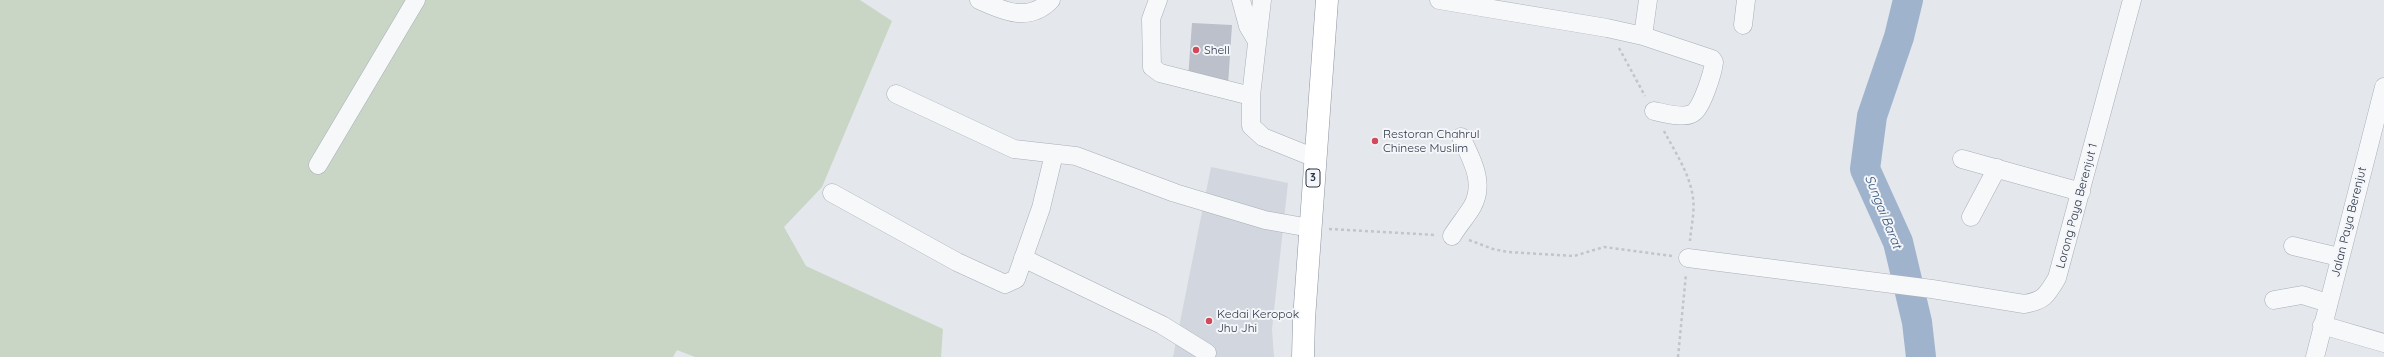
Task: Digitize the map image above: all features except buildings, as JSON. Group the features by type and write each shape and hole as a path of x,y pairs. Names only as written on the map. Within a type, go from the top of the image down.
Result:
{"highway":[{"name":"3","path":"1304,357 1304,319 1327,0"}],"street":[{"path":"318,165 416,0"},
{"path":"978,0 1005,12 1017,14 1030,13 1051,0"},
{"path":"1158,0 1151,19 1152,67 1160,73 1251,96"},
{"path":"1241,0 1248,26 1257,42"},
{"path":"1262,0 1251,96 1250,121 1256,131 1263,137 1315,158"},
{"path":"1439,0 1607,28 1643,36 1712,59 1714,62 1700,106 1694,113 1685,115 1654,111"},
{"path":"1643,36 1648,0"},
{"path":"1743,25 1746,0"},
{"name":"Lorong Paya Berenjut 1","path":"1688,258 1932,289 2024,304 2038,302 2048,294 2057,278 2132,0"},
{"name":"Jalan Paya Berenjut","path":"2315,357 2339,257 2380,119 2384,87"},
{"path":"896,94 1014,149 1076,156 1175,193 1265,220 1310,228"},
{"path":"1452,236 1475,199 1478,179 1476,170 1461,137"},
{"path":"832,193 957,262 1005,284 1016,279 1041,208 1054,154"},
{"path":"1962,158 2081,192"},
{"path":"1972,217 1997,168"},
{"path":"2293,246 2339,257"},
{"path":"1023,258 1162,325 1207,353"},
{"path":"2274,300 2302,295 2328,303"},
{"path":"2322,326 2384,344"}],"path":[{"path":"1607,28 1680,160 1691,188 1693,214 1678,357"},
{"path":"1310,228 1463,237 1493,249 1508,252 1574,256 1604,247 1688,258"}],"shaded area":[{"path":"1211,167 1288,183 1272,329 1274,357 1173,357"}],"green space":[{"path":"0,0 860,0 892,21 822,187 784,227 806,266 943,329 941,357 695,357 677,350 673,357 0,357"}],"waterway":[{"name":"Sungai Barat","path":"1908,0 1899,37 1872,116 1865,169 1898,242 1917,322 1921,357"}],"place":[{"name":"Shell","path":"1196,50"},
{"name":"Restoran Chahrul Chinese Muslim","path":"1375,141"},
{"name":"Kedai Keropok Jhu Jhi","path":"1209,321"}]}
